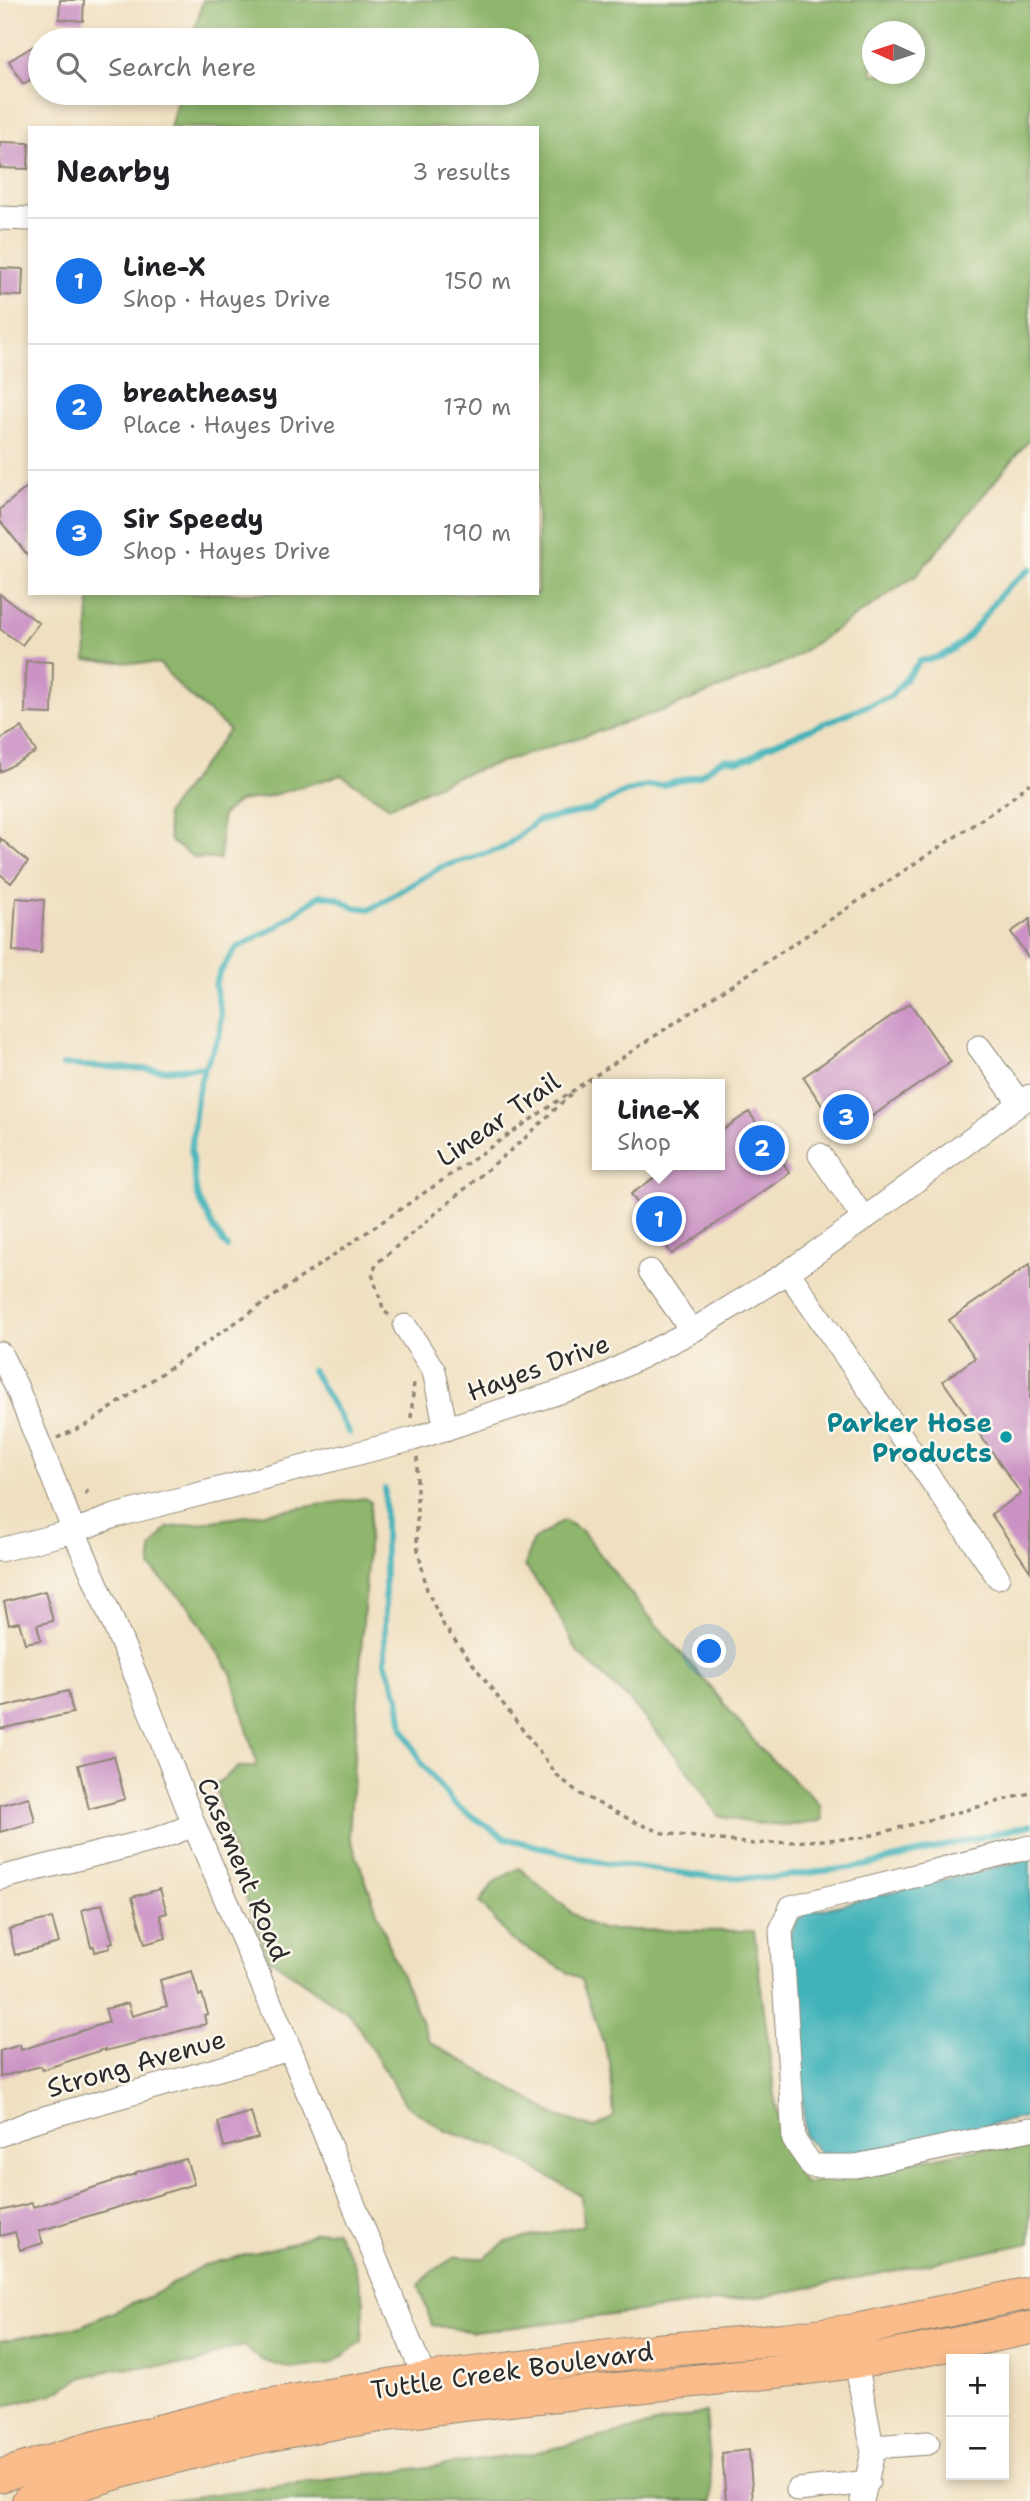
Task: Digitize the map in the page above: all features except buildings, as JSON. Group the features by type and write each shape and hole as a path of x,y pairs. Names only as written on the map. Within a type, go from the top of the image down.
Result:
{"highway":[{"name":"Tuttle Creek Boulevard","path":"28,2501 72,2486 200,2451 328,2425 429,2394 656,2350 844,2332 1030,2293"},
{"name":"Tuttle Creek Boulevard","path":"0,2476 84,2450 249,2408 429,2394 710,2381 856,2362 1030,2328"}],"street":[{"path":"0,218 28,219"},
{"path":"979,1047 1025,1100"},
{"name":"Hayes Drive","path":"0,1550 74,1531 115,1516 413,1439 591,1382 692,1331 788,1272 1025,1100"},
{"path":"820,1155 864,1219"},
{"path":"650,1271 692,1331"},
{"path":"788,1272 998,1577"},
{"path":"405,1326 434,1371 446,1429"},
{"name":"Casement Road","path":"0,1353 142,1690 194,1825 290,2049 429,2394"},
{"path":"0,1878 157,1839 194,1825"},
{"path":"1030,1847 792,1907 782,1930 794,2140 812,2166 856,2166 1030,2129"},
{"name":"Strong Avenue","path":"0,2135 33,2121 290,2049"},
{"path":"798,2490 865,2491 872,2447 856,2362"},
{"path":"872,2447 928,2443"}],"path":[{"name":"Linear Trail","path":"57,1438 88,1424 581,1085 1006,803 1030,783"},
{"path":"405,1326 384,1311 372,1274 377,1263 525,1138 581,1085"},
{"path":"425,1357 412,1385 411,1418 419,1465 417,1545 427,1590 444,1626 557,1775 580,1794 663,1833 753,1844 861,1838 1030,1793"},
{"path":"85,1493 89,1489"}],"green space":[{"path":"203,0 1030,0 1030,439 917,575 790,660 668,709 452,778 390,807 341,775 266,797 239,801 222,815 220,859 195,858 170,841 166,814 229,730 181,688 160,664 86,660 90,595 539,595 539,126 171,126 176,105 539,105 539,28 195,28"},
{"path":"364,1498 371,1502 349,1835 393,1955 430,2042 558,2116 594,2128 614,2117 610,2062 581,1980 510,1939 480,1902 494,1882 519,1868 582,1921 603,1930 754,1931 781,2145 805,2184 1030,2138 1030,2243 773,2295 474,2332 432,2325 419,2285 433,2271 455,2257 485,2258 505,2242 583,2226 581,2195 500,2148 446,2131 406,2105 351,2015 267,1957 243,1889 215,1785 238,1767 255,1767 256,1761 231,1673 189,1606 151,1568 151,1549 167,1528"},
{"path":"564,1520 582,1531 647,1614 762,1751 820,1804 822,1820 796,1825 770,1825 719,1816 679,1759 632,1703 578,1653 551,1601 525,1566 532,1541"},
{"path":"335,2230 354,2263 364,2302 362,2342 332,2364 290,2369 262,2360 244,2346 219,2352 196,2364 119,2368 81,2378 53,2394 0,2407 0,2341 81,2326 155,2294 205,2265 293,2243 315,2232"},
{"path":"706,2412 713,2501 534,2501 523,2495 507,2501 161,2501 530,2454"}],"water":[{"path":"1030,1859 1030,2116 838,2158 821,2154 805,2136 789,1935 797,1920 807,1913"}],"waterway":[{"path":"227,1247 215,1231 197,1195 191,1151 197,1096 203,1072 220,1033 221,1014 215,985 236,948 278,926 320,895 338,898 353,907 371,909 441,867 503,848 537,821 591,810 622,793 646,786 663,785 699,776 725,759 739,761 752,757 766,747 891,696 920,661 935,658 958,646 1001,594 1030,569"},
{"path":"63,1065 165,1070 205,1067"},
{"path":"312,1370 349,1433"},
{"path":"385,1489 385,1662 399,1698 403,1728 422,1764 455,1805 505,1838 594,1861 711,1877 769,1878 864,1866 1030,1825"}],"place":[{"name":"Sir Speedy","path":"846,1117"},
{"name":"breatheasy","path":"762,1148"},
{"name":"Line-X","path":"659,1219"},
{"name":"Parker Hose Products","path":"1006,1437"}]}
